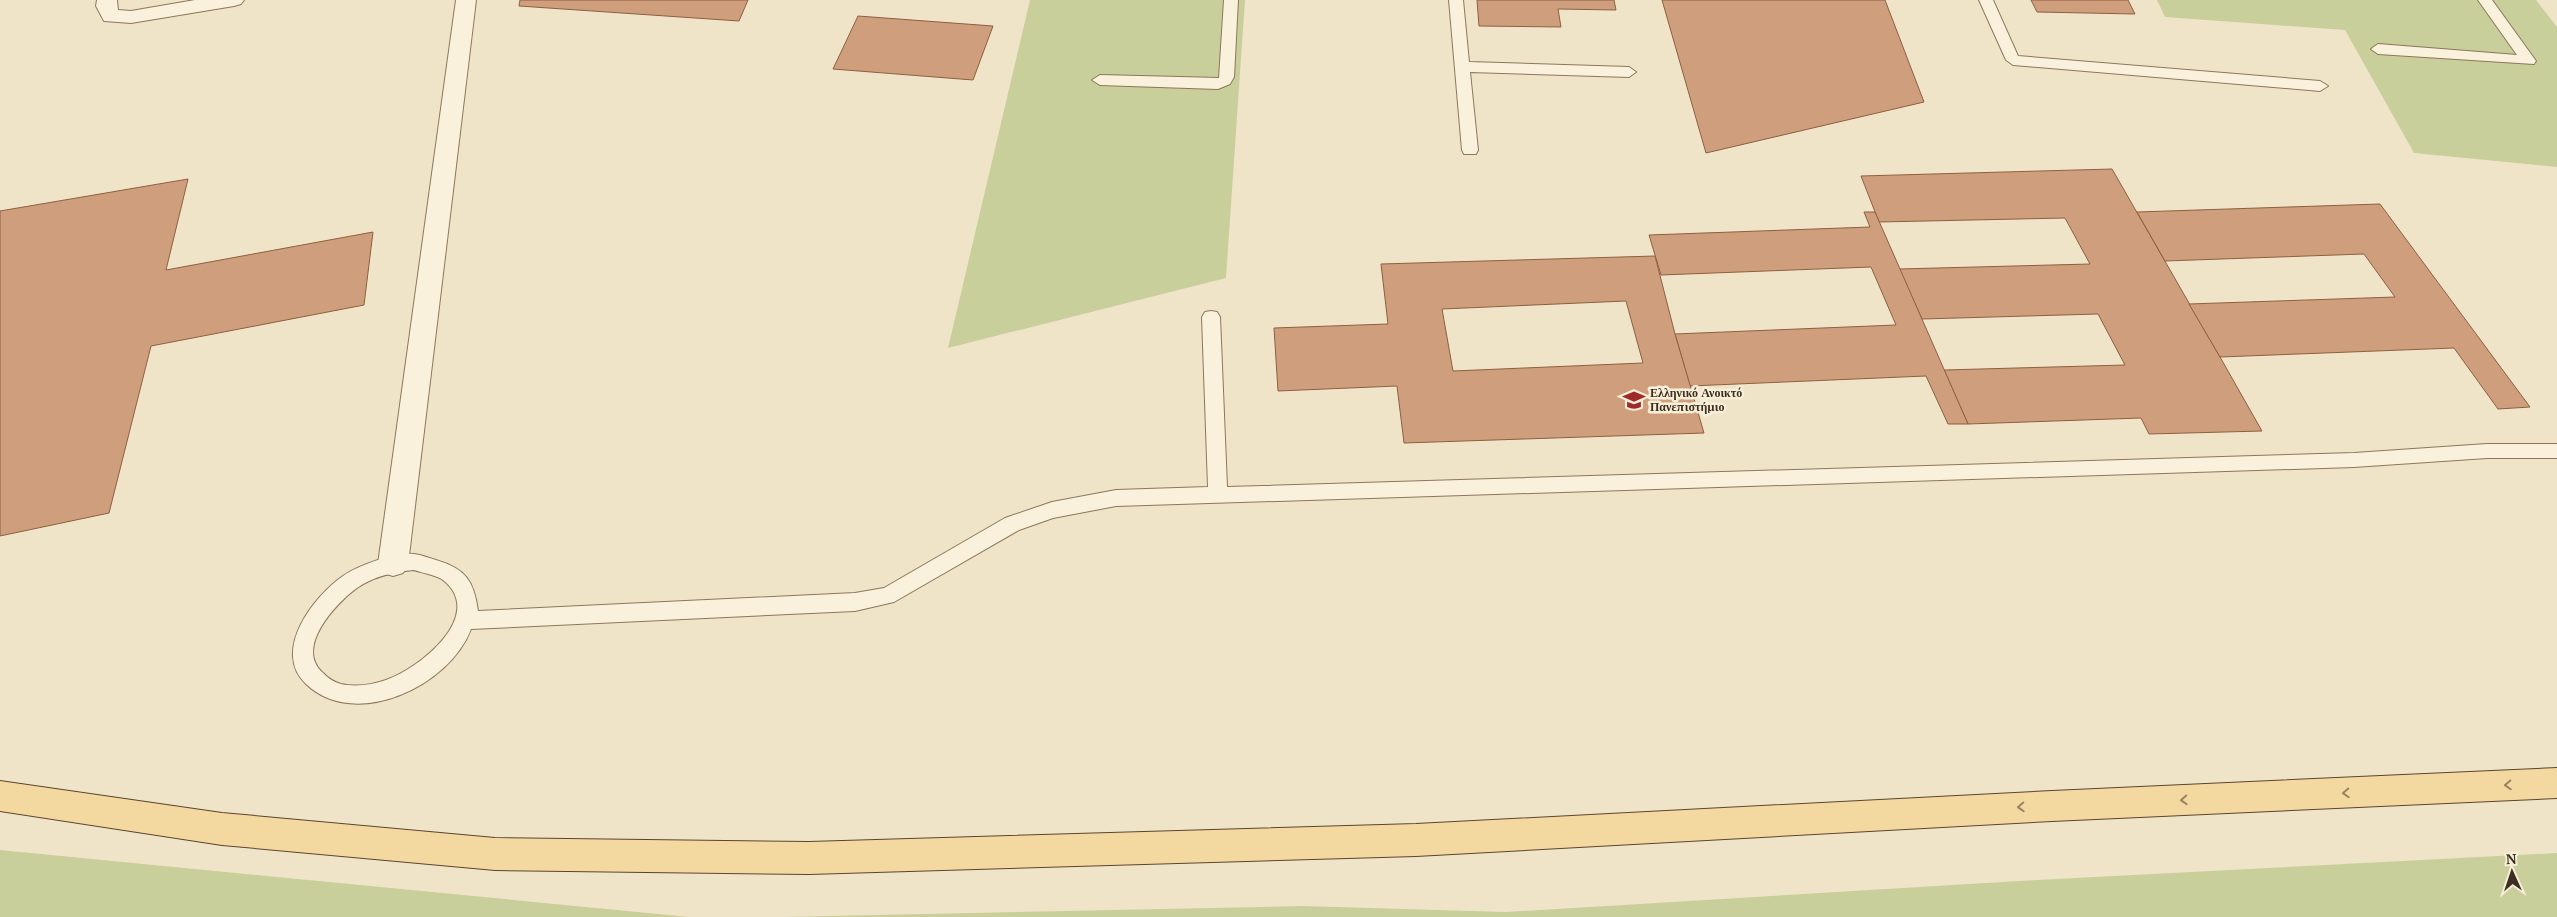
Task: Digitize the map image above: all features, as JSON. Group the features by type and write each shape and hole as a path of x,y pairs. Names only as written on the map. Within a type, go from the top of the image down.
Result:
{"main road":[{"path":"0,796 222,829 495,854 809,858 1425,839 2052,806 2557,783"}],"street":[{"path":"107,0 106,6 111,16 131,17 234,0"},
{"path":"393,564 466,0"}],"lane":[{"path":"1100,80 1218,84 1225,81 1227,77 1231,0"},
{"path":"1456,0 1470,150"},
{"path":"1986,0 2013,60 2320,86"},
{"path":"2378,49 2529,61 2484,0"},
{"path":"1462,67 1629,72"},
{"path":"1211,316 1218,494"},
{"path":"466,620 855,602 887,596 920,579 985,538 1033,516 1116,498 2354,460 2487,451 2557,451"},
{"path":"414,562 433,564 448,571 460,581 466,595 466,620 452,647 435,664 415,678 393,689 370,695 347,695 328,690 314,680 306,666 303,650 307,632 317,613 350,582 371,571 393,564 414,562"}],"green space":[{"path":"1030,0 1245,0 1226,278 948,348"},
{"path":"2157,0 2536,0 2557,27 2557,167 2414,153 2345,30 2165,17"},
{"path":"0,850 689,917 0,917"},
{"path":"2557,853 2557,917 783,917 1303,906 1506,912 2019,881"}],"building":[{"path":"520,0 748,0 739,21 519,6"},
{"path":"1477,0 1614,0 1616,10 1558,9 1561,27 1479,26"},
{"path":"1662,0 1885,0 1924,102 1706,153"},
{"path":"2031,0 2128,0 2135,14 2037,12"},
{"path":"858,16 993,26 973,80 833,69"},
{"path":"2112,169 2262,431 2149,434 2141,418 1968,424 1944,370 2125,365 2098,314 1922,319 1899,269 2090,264 2065,218 1879,222 1861,176"},
{"path":"188,179 166,270 373,232 364,305 151,346 109,513 0,536 0,211"},
{"path":"2380,204 2530,407 2498,409 2454,348 2220,357 2189,304 2395,297 2364,254 2165,261 2137,212"},
{"path":"1864,212 1875,212 1968,424 1948,424 1926,376 1690,386 1675,334 1896,325 1871,267 1661,275 1649,235 1870,227"},
{"name":"Ελληνικό Ανοικτό Πανεπιστήμιο","path":"1655,256 1675,334 1704,433 1404,443 1397,386 1278,391 1274,328 1388,324 1381,264","holes":["1626,301 1643,363 1453,371 1442,309"]}],"place":[{"name":"Ελληνικό Ανοικτό Πανεπιστήμιο","path":"1634,400"}]}
